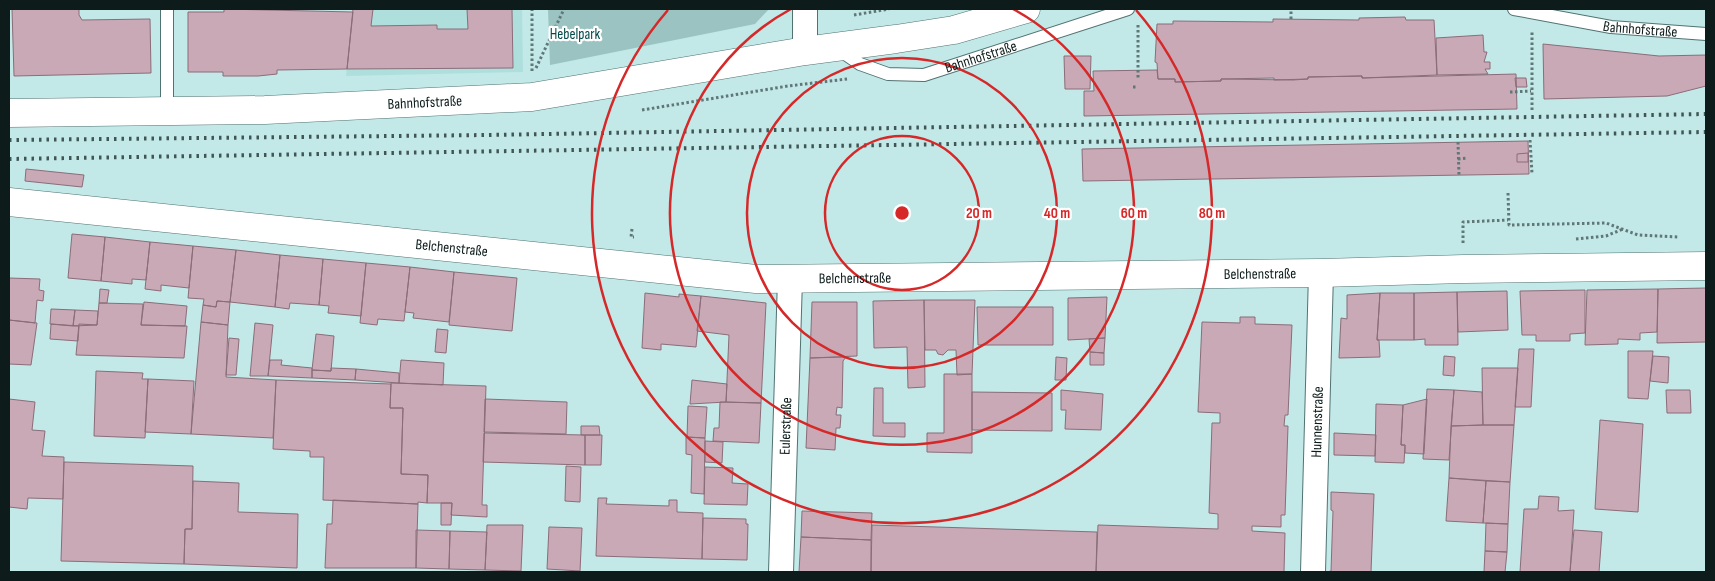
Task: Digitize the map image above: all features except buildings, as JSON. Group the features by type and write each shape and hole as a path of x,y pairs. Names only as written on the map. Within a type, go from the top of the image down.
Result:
{"main road":[{"name":"Bahnhofstraße","path":"9,113 265,110 532,97 805,50 836,48 913,37 994,15 1026,9"},
{"name":"Belchenstraße","path":"9,202 756,279 1321,273 1464,268 1706,266"}],"street":[{"path":"805,9 805,50"},
{"name":"Hunnenstraße","path":"1313,572 1321,273"},
{"name":"Eulerstraße","path":"781,572 790,279"}],"lane":[{"path":"167,9 167,111"},
{"name":"Bahnhofstraße","path":"836,48 860,64 888,74 924,75 1128,9"},
{"name":"Bahnhofstraße","path":"1514,9 1611,28 1706,34"}],"path":[{"path":"532,9 532,78 564,9"},
{"path":"1291,9 1291,19"},
{"path":"1138,18 1138,80"},
{"path":"1532,36 1532,110"},
{"path":"642,110 788,86 888,74"},
{"path":"1526,82 1531,82"},
{"path":"1133,87 1138,87"},
{"path":"1510,92 1531,91"},
{"path":"1530,140 1529,157 1532,174"},
{"path":"1458,142 1460,176"},
{"path":"1458,159 1467,158"},
{"path":"1508,193 1509,224 1606,223 1638,235 1687,238"},
{"path":"1471,222 1508,220"},
{"path":"631,237 632,228"}],"shaded area":[{"path":"353,9 522,9 523,72 346,76"}],"green space":[{"name":"Hebelpark","path":"548,9 769,9 755,24 550,65"}],"railway":[{"path":"9,140 488,135 1706,114"},
{"path":"9,159 1706,132"}]}
